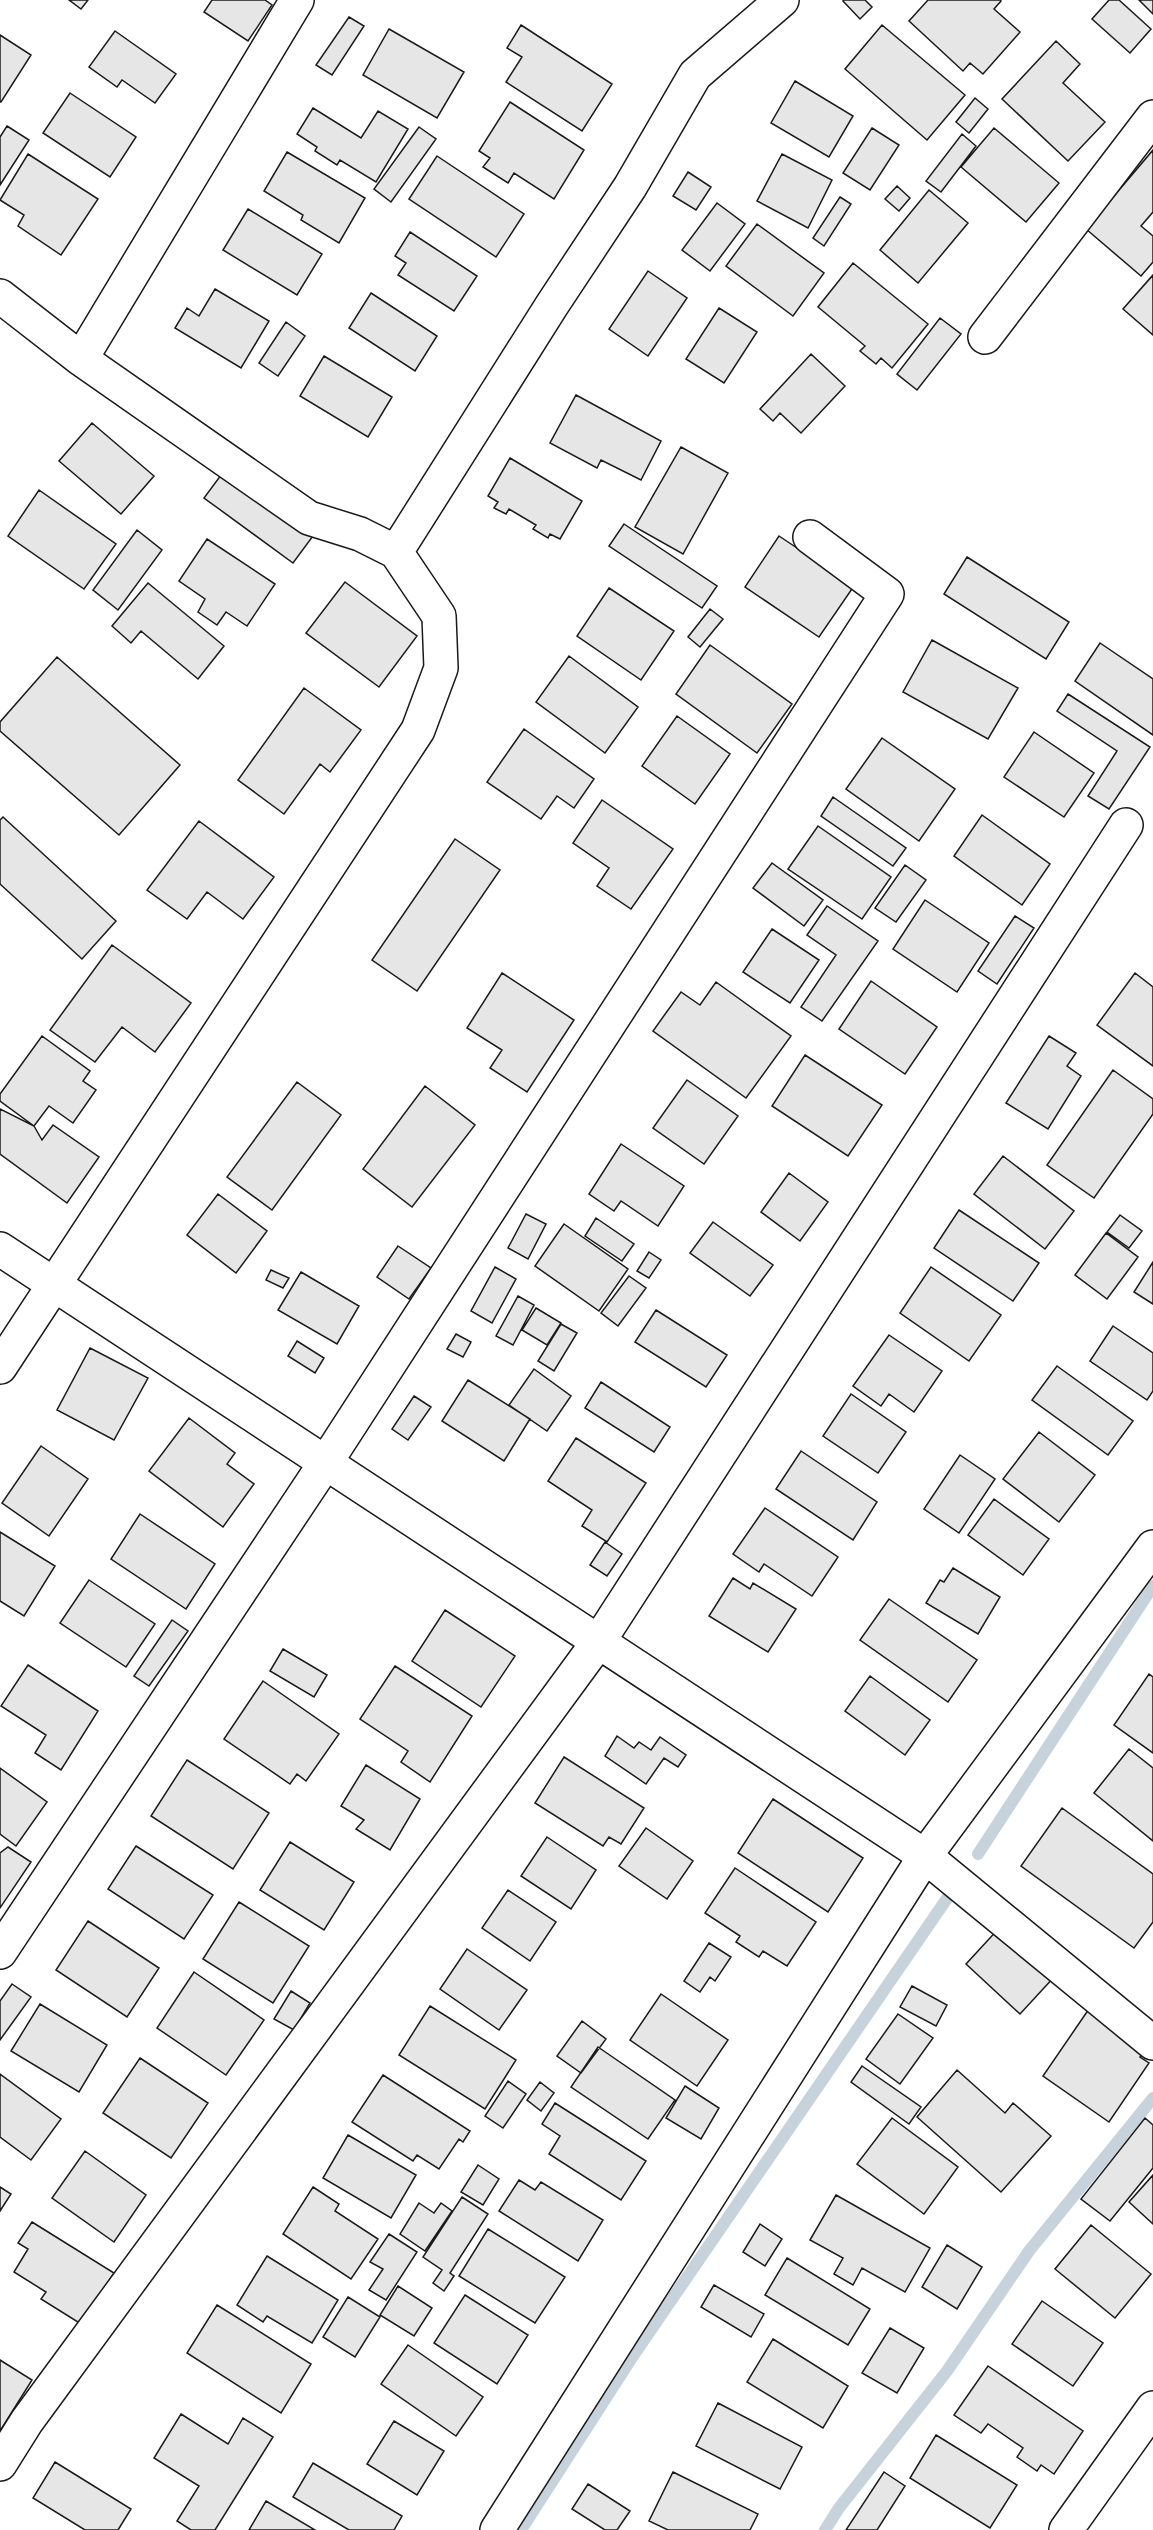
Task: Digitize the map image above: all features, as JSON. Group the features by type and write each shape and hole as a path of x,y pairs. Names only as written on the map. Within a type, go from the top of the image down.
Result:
{"street":[{"path":"81,359 297,0"},
{"path":"396,552 552,305 630,187 695,75 782,0"},
{"path":"985,337 1153,117"},
{"path":"0,296 81,359 309,518 360,534 396,552 439,616 441,668 417,730 0,1366"},
{"path":"0,1952 326,1462 887,594 810,537"},
{"path":"0,2464 27,2421 599,1641 1126,825"},
{"path":"0,1249 925,1856 1153,2043"},
{"path":"497,2530 925,1856 1153,1547"},
{"path":"1066,2530 1153,2408"}],"building":[{"path":"69,0 88,0 81,9"},
{"path":"212,0 265,0 272,5 248,41 204,12"},
{"path":"844,0 865,0 872,7 860,19"},
{"path":"928,0 1000,0 994,9 1020,32 983,74 970,63 963,71 909,21"},
{"path":"1109,0 1119,0 1151,29 1130,53 1092,19"},
{"path":"1139,0 1153,0 1153,14"},
{"path":"349,17 364,26 332,75 316,65"},
{"path":"521,25 612,84 582,131 506,82 522,57 507,48"},
{"path":"882,25 965,95 927,140 845,69"},
{"path":"389,29 464,72 437,118 363,75"},
{"path":"115,31 176,74 155,103 122,80 117,87 89,67"},
{"path":"0,35 31,55 1,102 0,102"},
{"path":"1056,41 1080,64 1063,83 1105,122 1068,161 1002,99"},
{"path":"795,81 853,116 829,157 771,123"},
{"path":"70,93 136,137 110,177 43,133"},
{"path":"975,98 988,109 969,133 956,122"},
{"path":"510,102 584,150 554,199 514,173 508,183 483,167 490,158 479,151"},
{"path":"313,108 361,138 378,111 408,129 376,182 340,160 337,165 315,151 317,147 297,134"},
{"path":"7,126 29,140 0,185 0,137"},
{"path":"419,127 436,139 391,202 374,189"},
{"path":"872,128 899,145 870,190 843,173"},
{"path":"994,128 1059,183 1026,222 961,167"},
{"path":"962,134 976,146 941,192 926,181"},
{"path":"1153,150 1153,212 1141,226 1153,236 1153,262 1141,276 1086,229"},
{"path":"287,152 365,198 339,243 301,220 303,215 264,191"},
{"path":"28,154 98,199 61,255 18,226 24,215 0,200"},
{"path":"782,154 832,180 808,228 757,201"},
{"path":"437,156 524,214 496,257 409,199"},
{"path":"688,172 711,187 696,210 673,196"},
{"path":"897,186 910,198 899,211 885,199"},
{"path":"929,190 968,223 918,283 880,250"},
{"path":"840,197 851,204 824,246 813,238"},
{"path":"717,203 745,224 710,271 682,250"},
{"path":"248,209 322,254 297,295 223,250"},
{"path":"757,224 824,273 793,316 726,266"},
{"path":"410,232 477,276 454,311 398,275 406,263 395,256"},
{"path":"853,263 928,324 892,368 881,358 876,364 860,351 865,346 818,307"},
{"path":"648,271 687,298 648,356 609,329"},
{"path":"1153,275 1153,335 1123,309"},
{"path":"215,289 269,321 241,368 175,328 187,308 199,316"},
{"path":"371,293 437,336 415,371 349,328"},
{"path":"719,308 757,332 724,383 686,359"},
{"path":"940,318 961,334 917,390 897,374"},
{"path":"286,322 305,336 278,376 259,363"},
{"path":"811,354 845,386 801,433 780,413 773,421 760,409"},
{"path":"324,356 392,397 368,437 300,396"},
{"path":"576,395 661,441 641,480 601,460 597,468 550,443"},
{"path":"92,423 154,476 121,514 59,461"},
{"path":"681,447 728,473 683,554 635,527"},
{"path":"510,458 582,501 560,539 550,534 548,538 533,529 536,525 509,509 506,514 494,508 498,502 488,496"},
{"path":"224,471 313,536 293,563 204,498"},
{"path":"39,490 116,544 84,589 8,536"},
{"path":"624,524 717,586 702,608 609,546"},
{"path":"137,530 162,550 118,610 93,590"},
{"path":"779,536 854,586 819,637 745,587"},
{"path":"207,539 275,584 247,626 226,612 217,625 198,612 205,599 179,581"},
{"path":"967,557 1069,622 1046,659 944,594"},
{"path":"345,582 417,636 379,687 306,633"},
{"path":"148,583 224,646 198,679 141,631 131,643 112,626"},
{"path":"609,588 674,631 641,680 577,636"},
{"path":"710,609 723,619 700,647 688,637"},
{"path":"932,640 1018,688 988,739 903,692"},
{"path":"1100,643 1153,679 1153,735 1075,681"},
{"path":"710,645 792,704 757,753 676,694"},
{"path":"569,656 638,707 605,753 536,702"},
{"path":"57,657 180,765 119,835 0,731 0,722"},
{"path":"304,688 361,730 330,772 320,764 284,814 238,780"},
{"path":"1068,694 1150,747 1109,809 1088,796 1117,751 1057,711"},
{"path":"677,716 730,754 695,804 642,766"},
{"path":"524,729 594,779 574,808 557,796 541,819 487,782"},
{"path":"1034,732 1094,773 1064,817 1004,777"},
{"path":"882,738 955,789 919,841 846,789"},
{"path":"833,797 906,848 893,866 821,816"},
{"path":"602,800 673,849 631,909 597,886 609,868 573,843"},
{"path":"982,815 1050,864 1022,905 954,856"},
{"path":"3,817 116,921 82,959 0,884 0,820"},
{"path":"199,821 274,877 243,919 207,892 187,919 147,890"},
{"path":"818,826 891,877 862,919 788,869"},
{"path":"455,839 500,870 417,991 372,960"},
{"path":"772,863 823,900 804,926 753,888"},
{"path":"905,865 926,880 896,922 875,908"},
{"path":"925,900 989,943 957,992 893,949"},
{"path":"827,906 878,941 822,1021 801,1007 836,955 807,935"},
{"path":"1015,916 1034,928 997,984 978,971"},
{"path":"772,929 819,960 790,1003 743,972"},
{"path":"112,945 191,1003 155,1052 122,1027 95,1062 50,1030"},
{"path":"502,973 574,1020 527,1092 490,1068 502,1050 467,1028"},
{"path":"1135,973 1153,987 1153,1066 1097,1025"},
{"path":"871,981 937,1027 905,1074 839,1029"},
{"path":"716,982 791,1036 746,1098 653,1031 681,992 700,1005"},
{"path":"42,1036 90,1071 83,1081 96,1090 73,1123 49,1106 34,1126 0,1101 0,1094"},
{"path":"1049,1036 1076,1053 1067,1066 1081,1076 1048,1129 1006,1103"},
{"path":"805,1055 882,1105 848,1156 772,1106"},
{"path":"1113,1070 1153,1099 1153,1114 1094,1198 1047,1165"},
{"path":"687,1080 738,1116 704,1164 653,1128"},
{"path":"297,1082 341,1115 272,1210 227,1177"},
{"path":"425,1086 475,1125 412,1207 363,1169"},
{"path":"0,1109 34,1126 42,1140 53,1125 99,1157 67,1203 0,1154"},
{"path":"621,1144 684,1186 658,1226 621,1201 614,1211 589,1194"},
{"path":"1003,1156 1074,1211 1045,1249 974,1194"},
{"path":"789,1173 828,1202 800,1241 761,1212"},
{"path":"218,1194 267,1231 236,1273 187,1235"},
{"path":"959,1210 1039,1263 1013,1301 934,1248"},
{"path":"526,1214 546,1224 528,1259 508,1248"},
{"path":"1120,1215 1142,1231 1129,1248 1107,1232"},
{"path":"596,1218 634,1244 622,1261 585,1236"},
{"path":"713,1222 773,1265 750,1296 690,1253"},
{"path":"564,1224 628,1269 599,1311 535,1266"},
{"path":"1106,1233 1138,1257 1107,1299 1075,1275"},
{"path":"398,1246 431,1268 409,1299 377,1277"},
{"path":"649,1252 661,1260 649,1278 637,1271"},
{"path":"1153,1262 1153,1304 1134,1292"},
{"path":"495,1267 516,1279 492,1323 471,1311"},
{"path":"931,1267 1001,1315 969,1361 900,1313"},
{"path":"271,1270 289,1278 283,1288 266,1280"},
{"path":"301,1272 359,1306 337,1344 278,1310"},
{"path":"629,1276 646,1288 618,1326 601,1313"},
{"path":"518,1296 534,1305 513,1345 496,1336"},
{"path":"536,1308 561,1323 547,1345 522,1330"},
{"path":"656,1310 727,1355 706,1387 635,1342"},
{"path":"561,1324 577,1333 554,1371 538,1361"},
{"path":"1113,1326 1153,1353 1153,1391 1147,1400 1090,1361"},
{"path":"456,1334 471,1342 463,1357 447,1349"},
{"path":"889,1335 942,1371 914,1412 889,1394 881,1406 853,1386"},
{"path":"297,1341 324,1358 315,1373 288,1356"},
{"path":"90,1348 148,1378 114,1440 57,1410"},
{"path":"1057,1366 1133,1421 1108,1455 1032,1400"},
{"path":"534,1369 571,1396 547,1431 509,1405"},
{"path":"468,1380 530,1419 504,1461 442,1421"},
{"path":"601,1382 670,1427 654,1452 585,1408"},
{"path":"851,1394 906,1432 878,1473 823,1436"},
{"path":"414,1396 431,1407 408,1440 392,1429"},
{"path":"189,1418 235,1453 227,1464 254,1484 223,1527 149,1471"},
{"path":"1039,1432 1095,1475 1059,1522 1003,1479"},
{"path":"576,1438 646,1483 607,1542 582,1526 592,1510 548,1481"},
{"path":"41,1446 88,1479 49,1536 2,1503"},
{"path":"801,1451 877,1502 853,1540 776,1489"},
{"path":"960,1455 995,1479 959,1533 924,1509"},
{"path":"994,1499 1049,1539 1023,1575 968,1535"},
{"path":"765,1508 838,1557 812,1596 764,1564 759,1572 733,1554"},
{"path":"140,1514 215,1564 186,1609 111,1559"},
{"path":"0,1532 55,1566 24,1616 0,1601"},
{"path":"605,1542 622,1554 607,1576 590,1565"},
{"path":"953,1568 1000,1597 978,1634 926,1603 940,1580 944,1582"},
{"path":"733,1578 750,1589 753,1583 796,1609 768,1652 709,1616"},
{"path":"89,1580 155,1624 126,1667 60,1623"},
{"path":"889,1599 977,1660 948,1702 860,1640"},
{"path":"445,1610 515,1656 481,1707 412,1661"},
{"path":"172,1620 188,1631 149,1686 134,1676"},
{"path":"283,1649 327,1675 314,1697 270,1671"},
{"path":"28,1665 98,1711 61,1770 35,1753 46,1735 1,1706"},
{"path":"395,1666 472,1716 430,1782 401,1762 408,1751 360,1719"},
{"path":"1149,1674 1153,1677 1153,1753 1114,1725"},
{"path":"870,1676 930,1720 905,1755 845,1711"},
{"path":"263,1681 339,1734 306,1781 297,1774 290,1784 224,1739"},
{"path":"617,1736 634,1748 639,1742 651,1750 660,1737 686,1755 678,1767 664,1758 646,1784 605,1756"},
{"path":"1129,1749 1153,1768 1153,1841 1094,1793"},
{"path":"564,1757 644,1808 621,1844 609,1837 603,1846 535,1803"},
{"path":"187,1760 269,1813 233,1869 151,1816"},
{"path":"366,1765 420,1799 390,1850 356,1829 364,1820 341,1806"},
{"path":"0,1768 47,1802 16,1846 0,1834"},
{"path":"773,1799 863,1858 828,1912 738,1853"},
{"path":"1062,1808 1153,1874 1153,1922 1134,1948 1021,1866"},
{"path":"646,1828 693,1861 667,1899 619,1866"},
{"path":"547,1837 596,1870 571,1909 521,1876"},
{"path":"290,1842 354,1882 324,1930 260,1890"},
{"path":"136,1846 213,1895 184,1939 108,1889"},
{"path":"8,1847 31,1862 0,1908 0,1853"},
{"path":"735,1868 816,1922 787,1966 763,1951 759,1957 736,1942 740,1936 705,1913"},
{"path":"508,1890 556,1922 530,1961 482,1928"},
{"path":"239,1902 309,1946 273,2003 203,1959"},
{"path":"88,1921 159,1968 127,2017 56,1970"},
{"path":"1001,1926 1055,1976 1020,2014 966,1964"},
{"path":"709,1943 731,1957 715,1981 710,1977 700,1992 684,1981"},
{"path":"467,1949 527,1990 499,2030 440,1989"},
{"path":"194,1972 264,2020 226,2075 157,2028"},
{"path":"12,1984 31,1997 0,2040 0,2001"},
{"path":"912,1986 947,2005 936,2026 900,2007"},
{"path":"291,1991 310,2003 294,2030 274,2019"},
{"path":"661,1994 728,2040 697,2086 630,2040"},
{"path":"40,2004 107,2045 79,2092 11,2051"},
{"path":"430,2006 516,2060 485,2109 399,2055"},
{"path":"1091,2006 1143,2053 1140,2057 1149,2063 1109,2122 1043,2076"},
{"path":"898,2014 933,2038 900,2084 866,2059"},
{"path":"582,2021 606,2039 581,2073 557,2056"},
{"path":"598,2047 675,2100 648,2139 571,2087"},
{"path":"140,2058 208,2103 171,2158 103,2113"},
{"path":"862,2066 921,2107 909,2124 851,2082"},
{"path":"957,2070 1005,2113 1013,2103 1051,2136 1001,2192 917,2117"},
{"path":"0,2074 61,2119 31,2160 0,2137"},
{"path":"383,2075 470,2131 463,2142 459,2139 439,2169 417,2155 413,2161 352,2122"},
{"path":"508,2081 526,2094 503,2128 485,2116"},
{"path":"540,2082 554,2093 541,2111 527,2100"},
{"path":"685,2086 719,2108 701,2139 666,2118"},
{"path":"555,2103 646,2161 621,2200 549,2154 560,2136 542,2124"},
{"path":"892,2118 958,2167 924,2214 857,2164"},
{"path":"1145,2118 1153,2125 1153,2168 1110,2221 1081,2199"},
{"path":"348,2135 416,2175 391,2218 323,2178"},
{"path":"85,2151 146,2195 114,2242 52,2198"},
{"path":"478,2165 499,2179 483,2205 461,2192"},
{"path":"1153,2175 1153,2224 1129,2202"},
{"path":"519,2180 535,2190 541,2182 603,2220 578,2261 499,2211"},
{"path":"0,2187 11,2194 0,2211"},
{"path":"313,2187 339,2204 335,2211 378,2239 351,2279 283,2234"},
{"path":"836,2195 930,2248 905,2292 862,2268 853,2285 834,2274 843,2258 810,2240"},
{"path":"462,2197 488,2214 450,2273 454,2276 444,2291 433,2283 442,2270 423,2257"},
{"path":"419,2203 434,2213 441,2203 452,2211 425,2251 400,2234"},
{"path":"32,2222 114,2273 81,2324 41,2299 46,2292 14,2272 28,2249 18,2243"},
{"path":"760,2224 782,2239 765,2266 743,2252"},
{"path":"1091,2225 1151,2274 1115,2318 1055,2269"},
{"path":"488,2229 565,2277 535,2323 459,2276"},
{"path":"389,2234 417,2252 386,2300 369,2290 383,2269 370,2262"},
{"path":"947,2245 982,2267 957,2309 922,2287"},
{"path":"267,2256 338,2300 312,2343 267,2316 263,2322 237,2305"},
{"path":"787,2258 870,2309 848,2345 765,2295"},
{"path":"714,2285 764,2314 751,2337 701,2307"},
{"path":"398,2286 432,2308 414,2336 380,2315"},
{"path":"465,2295 528,2335 497,2384 434,2343"},
{"path":"348,2297 380,2317 355,2357 323,2337"},
{"path":"1042,2301 1103,2343 1073,2386 1012,2344"},
{"path":"217,2305 311,2364 281,2413 187,2353"},
{"path":"890,2328 924,2348 897,2393 862,2373"},
{"path":"773,2339 848,2386 823,2428 747,2382"},
{"path":"408,2345 483,2397 456,2436 381,2384"},
{"path":"0,2360 32,2380 0,2431"},
{"path":"988,2366 1083,2431 1054,2474 1041,2465 1037,2471 1017,2457 1023,2448 988,2424 981,2433 954,2415"},
{"path":"718,2403 802,2447 780,2489 696,2446"},
{"path":"181,2414 228,2444 243,2418 273,2437 215,2530 191,2530 177,2521 199,2486 154,2458"},
{"path":"394,2421 444,2451 417,2495 367,2464"},
{"path":"936,2435 1017,2485 990,2528 910,2478"},
{"path":"55,2462 131,2509 118,2530 85,2530 33,2498"},
{"path":"313,2463 402,2516 394,2530 349,2530 293,2497"},
{"path":"673,2472 758,2514 750,2530 668,2530 649,2521"},
{"path":"884,2472 905,2486 877,2530 846,2530"},
{"path":"588,2484 630,2511 617,2530 605,2530 572,2509"},
{"path":"266,2501 315,2530 249,2530"}],"waterway":[{"path":"978,1854 1153,1586"},
{"path":"521,2530 633,2356 948,1897"},
{"path":"825,2530 839,2508 947,2371 1029,2251 1153,2098"}]}
